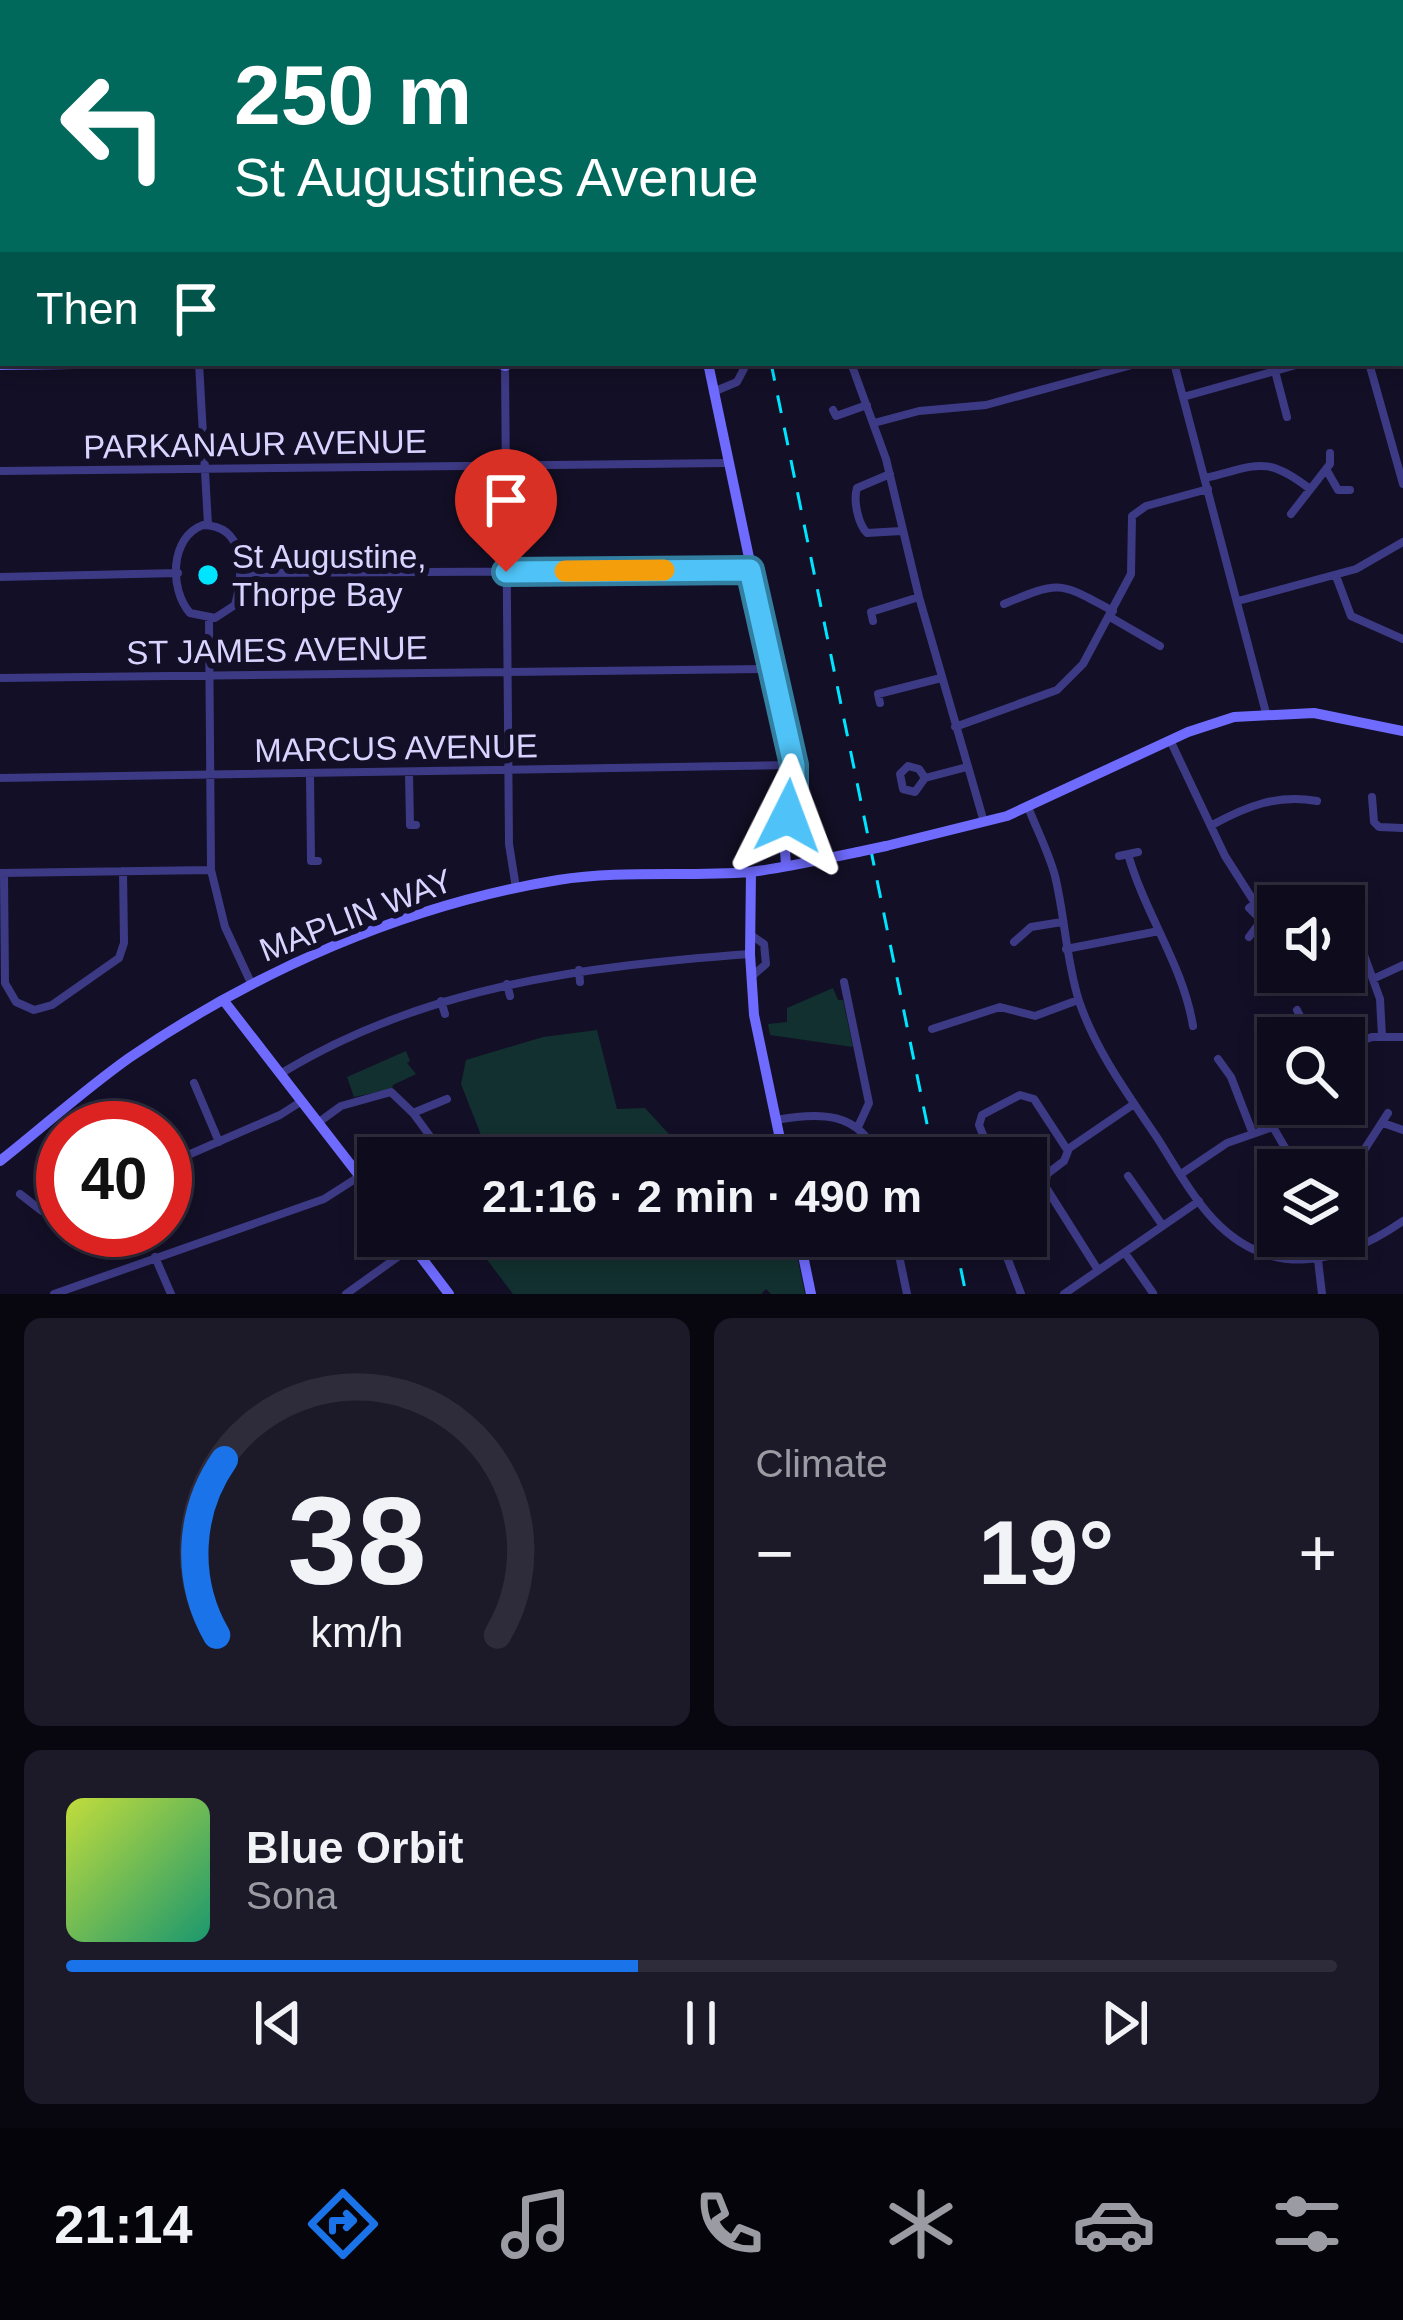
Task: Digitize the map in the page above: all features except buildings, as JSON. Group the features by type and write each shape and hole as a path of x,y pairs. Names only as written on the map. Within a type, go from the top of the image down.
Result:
{"street":[{"path":"199,366 208,525"},
{"path":"505,366 509,844 516,888"},
{"path":"709,366 794,765 794,795 784,837 786,865"},
{"path":"713,392 737,382 745,366"},
{"path":"852,366 890,474 901,531 984,822"},
{"path":"874,424 919,411 986,405 1128,366"},
{"path":"1175,366 1265,713"},
{"path":"1183,397 1292,366"},
{"path":"1370,366 1403,484"},
{"path":"1275,371 1287,417"},
{"path":"836,416 867,405"},
{"path":"1291,514 1326,469 1330,453"},
{"name":"PARKANAUR AVENUE","path":"0,472 727,463"},
{"path":"955,727 1057,691 1087,659 1133,564 1132,516 1146,506 1272,464 1310,489"},
{"path":"1326,469 1339,490 1350,490"},
{"path":"890,474 857,488 856,504 867,533 901,531"},
{"path":"208,525 233,536 240,573 235,605 221,616 209,618 185,608 178,573 185,535 208,525"},
{"path":"1238,601 1336,576 1403,542"},
{"path":"240,573 750,570"},
{"path":"0,577 178,573"},
{"path":"1336,576 1351,616 1402,638"},
{"path":"1004,604 1061,585 1160,646"},
{"path":"871,612 919,597"},
{"path":"209,618 212,870 224,927 252,985"},
{"name":"ST JAMES AVENUE","path":"0,678 771,669"},
{"path":"878,694 941,679"},
{"name":"MAPLIN WAY","path":"0,1161 113,1070 224,1000 387,926 516,888 591,875 751,872 984,822 1220,721 1265,713 1314,713 1403,731"},
{"path":"1170,740 1225,856 1255,903 1249,908 1257,918"},
{"name":"MARCUS AVENUE","path":"0,778 794,765"},
{"path":"925,778 967,767"},
{"path":"410,772 410,825"},
{"path":"310,774 311,861"},
{"path":"794,795 805,807 812,838"},
{"path":"1212,825 1265,801 1295,797 1317,801"},
{"path":"1372,797 1374,822 1379,827 1403,828"},
{"path":"1028,807 1054,873 1066,950 1096,1043 1218,1224 1249,1246 1274,1256 1318,1259 1361,1247 1403,1221"},
{"path":"1129,854 1187,994 1193,1026"},
{"path":"123,872 124,943 119,958 52,1005 34,1010 16,1002 5,983 2,873 212,870"},
{"path":"751,872 754,1015 780,1137"},
{"path":"1014,942 1031,927 1062,922"},
{"path":"1249,937 1257,926"},
{"path":"1066,950 1159,931"},
{"path":"750,935 760,939 765,949 765,965 751,977"},
{"path":"280,1074 360,1033 441,1001 507,984 579,970 750,954"},
{"path":"1365,958 1382,1006 1382,1036"},
{"path":"1372,980 1403,965"},
{"path":"579,970 580,982"},
{"path":"844,982 868,1103 858,1127"},
{"path":"507,984 510,996"},
{"path":"224,1000 357,1172"},
{"path":"932,1029 1000,1007 1035,1016 1079,1000"},
{"path":"441,1001 445,1014"},
{"path":"1297,1010 1300,1017"},
{"path":"1365,1041 1403,1037"},
{"path":"1218,1059 1231,1077 1253,1135"},
{"path":"194,1084 219,1142"},
{"path":"319,1122 341,1106 386,1090 413,1112 431,1137"},
{"path":"984,1137 979,1125 982,1115 1023,1094 1034,1099 1068,1151"},
{"path":"413,1112 441,1098"},
{"path":"192,1154 302,1101"},
{"path":"1098,1270 1044,1181 1068,1151 1134,1104"},
{"path":"776,1120 820,1114 858,1127 867,1137"},
{"path":"1365,1150 1385,1118 1403,1130"},
{"path":"1181,1174 1227,1143 1275,1125"},
{"path":"1273,1127 1286,1149"},
{"path":"1128,1175 1163,1226"},
{"path":"192,1244 323,1199 357,1178"},
{"path":"20,1194 36,1210"},
{"path":"1064,1294 1199,1201"},
{"path":"1125,1253 1153,1293"},
{"path":"54,1294 155,1257 171,1294"},
{"path":"346,1294 390,1257"},
{"path":"421,1257 449,1294"},
{"path":"803,1257 811,1294"},
{"path":"899,1257 907,1294"},
{"path":"1007,1257 1022,1294"},
{"path":"1318,1259 1322,1294"}],"green space":[{"path":"833,988 838,1000 843,1000 853,1047 770,1035 768,1024 787,1022 787,1008"},
{"path":"597,1030 617,1109 645,1108 672,1137 482,1137 461,1084 466,1060 543,1037"},
{"path":"406,1051 407,1063 416,1074 392,1089 354,1097 347,1077"},
{"path":"485,1257 797,1257 805,1294 771,1294 766,1289 761,1294 513,1294"}],"railway":[{"path":"772,366 930,1137"},
{"path":"958,1257 966,1294"}],"slow traffic":[{"path":"565,571 664,570"}],"place":[{"name":"St Augustine, Thorpe Bay","path":"208,575"}],"route":[{"path":"506,572 750,570 794,765 788,816"}]}
